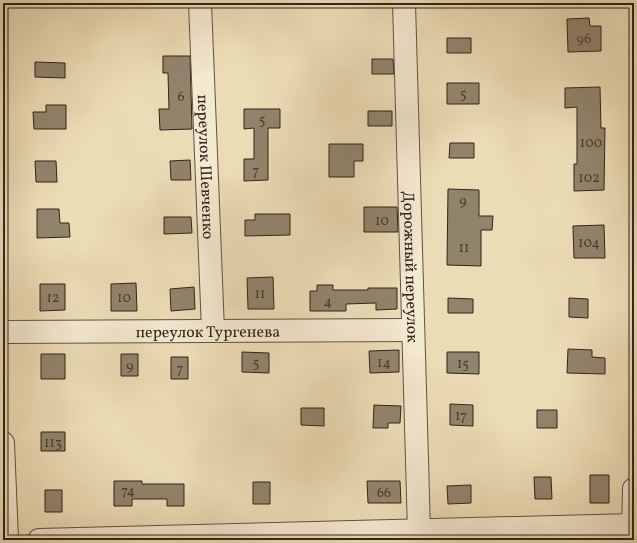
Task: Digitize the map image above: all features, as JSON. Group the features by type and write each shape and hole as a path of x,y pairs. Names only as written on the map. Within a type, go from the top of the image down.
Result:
{"street":[{"name":"переулок Шевченко","path":"200,3 213,331"},
{"name":"Дорожный переулок","path":"404,3 418,531"},
{"name":"переулок Тургенева","path":"3,332 413,330"},
{"path":"3,443 7,540"},
{"path":"633,540 634,489"},
{"path":"40,540 634,525"}],"building":[{"path":"589,18 590,26 601,26 601,51 568,52 567,19"},
{"path":"447,38 471,38 471,53 447,53"},
{"path":"163,56 190,56 192,129 160,130 159,109 169,109 168,73 163,73"},
{"path":"372,59 393,59 394,74 372,74"},
{"path":"35,62 65,63 65,78 35,77"},
{"path":"447,83 479,83 479,104 447,104"},
{"path":"600,87 601,128 605,128 604,190 574,191 574,164 577,164 577,107 565,108 565,88"},
{"path":"46,105 66,105 66,129 34,129 33,112 46,112"},
{"path":"244,109 280,109 280,128 268,128 268,180 244,181 244,159 254,159 254,128 244,129"},
{"path":"368,111 392,111 392,126 368,126"},
{"path":"450,143 474,143 474,158 449,158"},
{"path":"329,144 363,144 363,161 354,161 354,177 329,177"},
{"path":"190,160 191,180 171,180 170,161"},
{"path":"35,161 56,161 57,182 36,182"},
{"path":"448,189 479,190 479,216 493,216 492,230 481,230 481,266 447,265"},
{"path":"364,207 397,207 398,232 364,232"},
{"path":"37,209 59,209 60,223 69,223 70,237 37,238"},
{"path":"255,214 290,214 290,235 245,236 245,220 255,220"},
{"path":"164,217 191,217 192,233 164,234"},
{"path":"604,225 605,258 574,258 573,226"},
{"path":"273,277 274,309 248,309 247,278"},
{"path":"136,283 137,311 111,311 111,284"},
{"path":"40,284 65,284 65,310 40,311"},
{"path":"317,285 333,285 333,290 397,288 397,309 376,310 376,303 346,304 346,311 310,311 310,291 317,291"},
{"path":"194,287 195,309 171,311 170,289"},
{"path":"448,298 473,299 473,313 448,313"},
{"path":"569,298 588,299 588,318 569,317"},
{"path":"568,349 592,350 592,357 605,358 605,374 567,373"},
{"path":"399,350 399,372 370,373 369,351"},
{"path":"242,352 269,353 269,373 242,372"},
{"path":"447,352 479,352 479,374 447,373"},
{"path":"41,354 65,354 65,379 41,379"},
{"path":"121,354 138,354 138,376 121,376"},
{"path":"171,357 188,357 188,379 171,379"},
{"path":"450,404 473,405 473,426 450,425"},
{"path":"374,405 401,406 400,423 388,423 388,428 373,428"},
{"path":"301,408 324,408 324,426 301,425"},
{"path":"537,410 557,410 557,428 537,428"},
{"path":"41,432 65,432 65,451 41,451"},
{"path":"590,475 609,475 609,503 590,503"},
{"path":"534,477 551,477 552,499 535,499"},
{"path":"114,481 142,481 142,484 184,484 184,506 167,506 167,499 132,499 132,506 114,506"},
{"path":"367,481 400,481 401,503 368,503"},
{"path":"253,482 270,482 270,504 253,504"},
{"path":"471,485 471,503 448,504 447,486"},
{"path":"45,490 62,490 62,512 45,512"}]}
